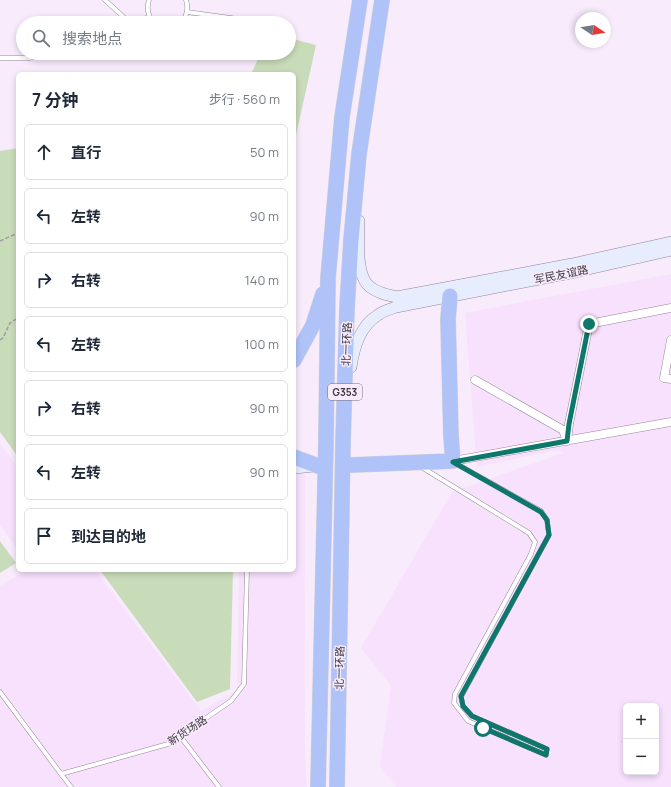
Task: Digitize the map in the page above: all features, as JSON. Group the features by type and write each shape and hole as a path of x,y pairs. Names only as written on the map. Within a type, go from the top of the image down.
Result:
{"highway":[{"name":"北一环路","path":"318,787 326,449 328,278 342,117 360,0"},
{"name":"北一环路","path":"337,787 343,441 347,308 351,240 359,154 382,0"},
{"path":"296,356 313,325 328,278"},
{"path":"351,465 453,462 448,319 450,291"},
{"path":"296,458 318,466"}],"street":[{"path":"359,154 359,262 364,280 370,287 381,293 397,297 450,291"},
{"name":"军民友谊路","path":"450,291 671,242"},
{"name":"军民友谊路","path":"450,291 575,272 671,250"},
{"path":"343,441 353,352 361,333 368,323 379,314 396,307 450,291"},
{"path":"567,441 589,324 671,308"},
{"path":"671,340 664,378 671,379"},
{"path":"475,380 563,430 567,441"},
{"path":"453,462 671,422"},
{"path":"296,468 318,466"}],"lane":[{"path":"105,0 122,16"},
{"path":"149,0 147,9 149,16"},
{"path":"186,0 188,5 186,16"},
{"path":"187,12 216,16"},
{"path":"0,58 16,58"},
{"path":"416,463 529,533 535,542 531,554 455,694 454,703 468,721 546,755 547,749 472,716 463,706 461,696 549,535 547,520 541,512 453,462"},
{"name":"新货场路","path":"61,774 168,744 231,700 244,684 247,572"},
{"path":"0,692 71,787"},
{"path":"180,736 219,787"}],"path":[{"path":"0,241 16,234"},
{"path":"0,340 3,338 10,323 16,319"}],"shaded area":[{"path":"671,274 671,787 396,787 380,765 391,686 361,648 452,492 563,453 558,450 477,467 465,313"},
{"path":"0,444 16,465 16,547 0,525"},
{"path":"296,472 305,474 305,758 307,787 0,787 0,586 23,572 97,572 201,711 237,691 239,572 296,572"}],"green space":[{"path":"296,40 316,45 296,135 296,72 252,72 258,60 296,60"},
{"path":"16,148 16,454 0,432 0,151"},
{"path":"0,541 16,563 0,573"},
{"path":"101,572 233,572 230,689 197,702"}],"route":[{"path":"483,728 546,755 547,749 472,716 463,706 461,696 549,535 547,520 541,512 453,462 567,441 589,324"}]}
